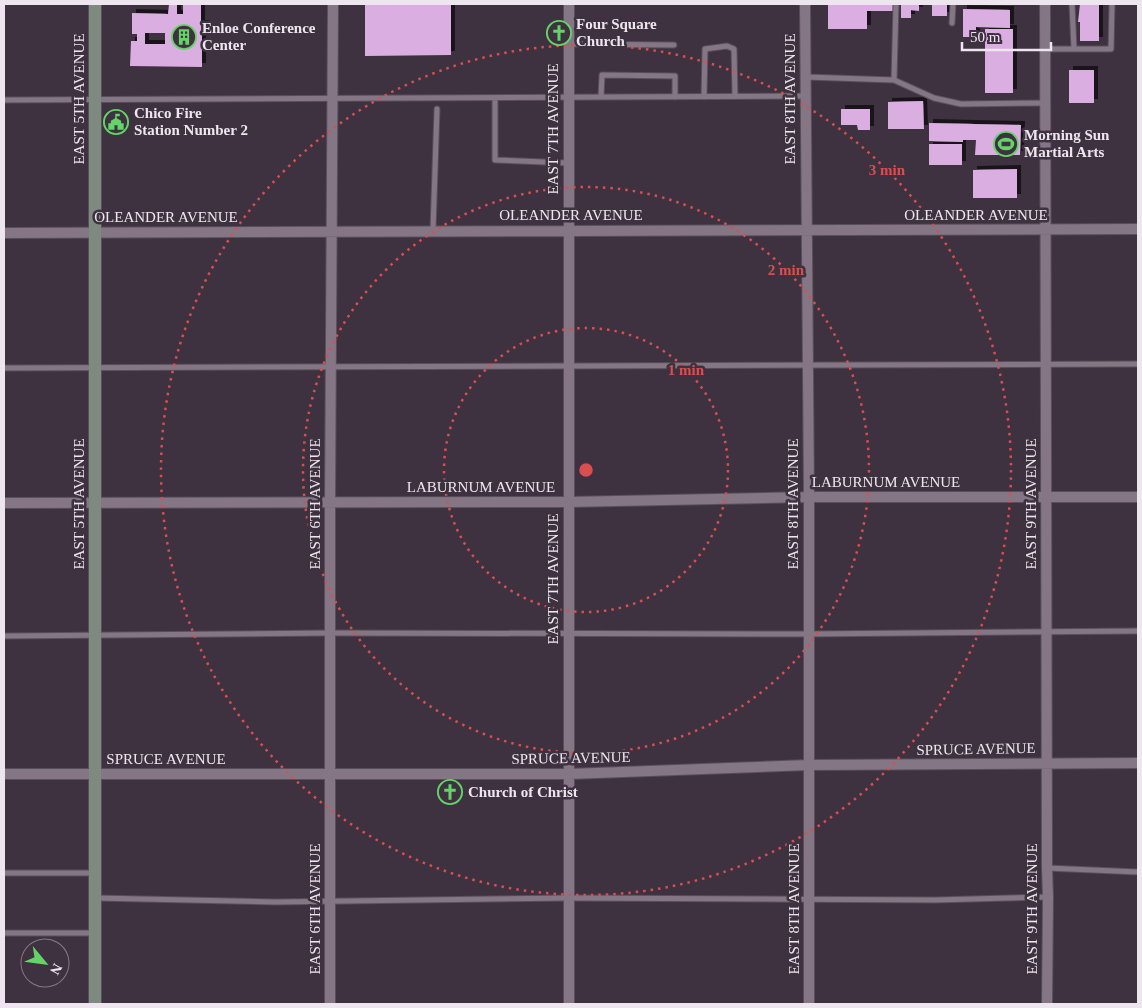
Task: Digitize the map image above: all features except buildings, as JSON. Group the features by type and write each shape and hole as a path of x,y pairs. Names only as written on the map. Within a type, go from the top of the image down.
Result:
{"street":[{"name":"EAST 5TH AVENUE","path":"94,1004 95,4"},
{"name":"EAST 6TH AVENUE","path":"330,1004 330,503 333,4"},
{"name":"EAST 7TH AVENUE","path":"569,4 569,1004"},
{"name":"EAST 8TH AVENUE","path":"805,4 809,497 810,1004"},
{"name":"EAST 9TH AVENUE","path":"1044,4 1047,1004"},
{"name":"OLEANDER AVENUE","path":"4,233 1138,229"},
{"name":"LABURNUM AVENUE","path":"4,504 568,502 809,497 1138,497"},
{"name":"SPRUCE AVENUE","path":"4,774 568,774 809,765 1138,763"}],"lane":[{"path":"894,80 896,4"},
{"path":"952,24 953,4"},
{"path":"1072,4 1074,50"},
{"path":"1045,49 1110,50 1112,48 1112,4"},
{"path":"569,44 674,45"},
{"path":"704,96 704,49 727,46 734,49 735,96"},
{"path":"601,97 602,75 676,76 676,97"},
{"path":"805,77 894,80 934,98 961,104 1045,103"},
{"path":"4,100 806,96"},
{"path":"495,98 494,160 568,163"},
{"path":"433,230 438,109"},
{"path":"4,368 1138,364"},
{"path":"4,636 330,633 809,634 1138,631"},
{"path":"1047,868 1138,872"},
{"path":"4,872 95,873"},
{"path":"95,898 275,902 569,898 935,900 1048,897"},
{"path":"4,933 94,933"}],"place":[{"name":"Four Square Church","path":"559,33"},
{"name":"Enloe Conference Center","path":"184,37"},
{"name":"Chico Fire Station Number 2","path":"116,122"},
{"name":"Morning Sun Martial Arts","path":"1006,144"},
{"name":"Church of Christ","path":"450,792"}]}
